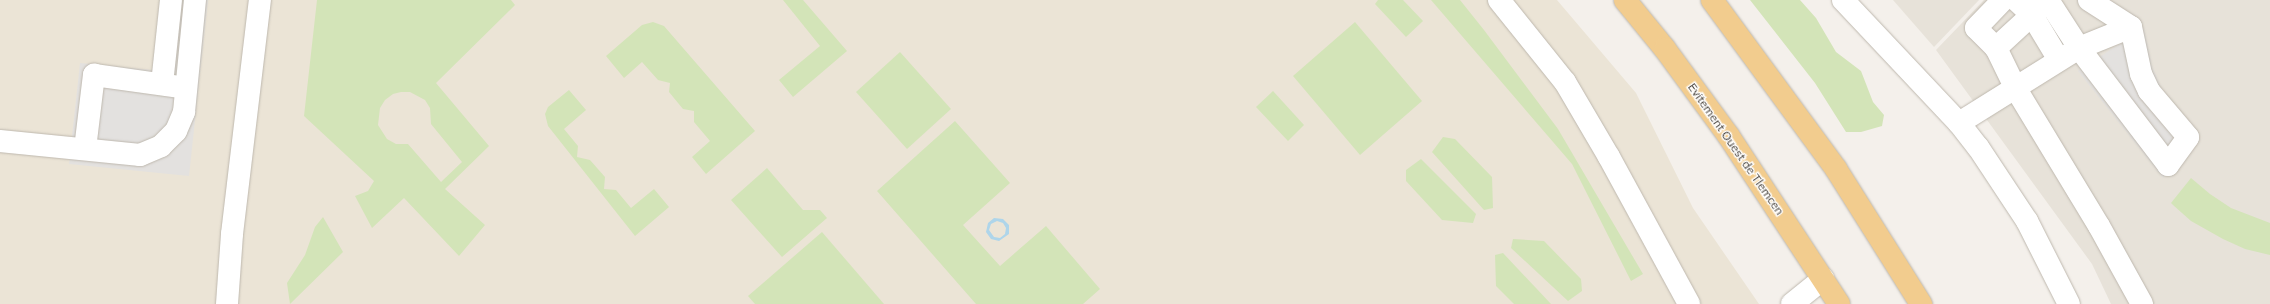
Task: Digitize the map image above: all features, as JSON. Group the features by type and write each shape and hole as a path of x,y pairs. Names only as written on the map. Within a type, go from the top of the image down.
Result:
{"highway":[{"name":"Evitement Ouest de Tlemcen","path":"1625,0 1665,49 1728,135 1839,304"},
{"path":"1712,0 1836,169 1921,304"}],"street":[{"path":"162,84 171,0"},
{"path":"0,141 140,155 161,146 176,132 184,112 196,0"},
{"path":"227,304 232,234 260,0"},
{"path":"1499,0 1565,82 1609,157 1689,304"},
{"path":"1844,0 1959,123 1978,147 2027,222 2068,304"},
{"path":"2003,0 1976,28 1996,48 2016,89 2099,226 2142,304"},
{"path":"2016,0 2032,15 2059,60"},
{"path":"1996,48 2048,0 2079,48 2168,165 2188,137 2148,91 2141,74 2131,27 2089,0"},
{"path":"1959,123 2016,89 2079,48 2131,27"},
{"path":"85,149 94,76 186,88"},
{"path":"1792,304 1823,279"}],"shaded area":[{"path":"0,0 1557,0 1636,93 1693,208 1759,304 0,304"},
{"path":"160,0 208,0 189,176 69,164 80,63 152,70"},
{"path":"1893,0 1979,0 1934,47"},
{"path":"1984,0 2270,0 2270,304 2111,304 2092,264 1936,50"},
{"path":"2144,28 2152,66 2163,92 2199,136 2163,178 2078,71"}],"green space":[{"path":"317,0 511,0 515,5 436,83 489,146 445,189 485,225 459,256 404,198 372,228 355,196 368,191 374,181 304,116","holes":["410,92 425,100 430,108 431,124 462,162 441,182 408,144 396,144 387,139 378,125 380,108 385,100 393,94"]},
{"path":"783,0 803,0 847,51 793,97 779,80 820,46"},
{"path":"1378,0 1403,0 1423,21 1406,37 1375,4"},
{"path":"1431,0 1460,0 1484,30 1558,129 1643,274 1631,281 1572,164"},
{"path":"1750,0 1800,0 1816,18 1836,52 1861,71 1873,102 1884,115 1882,126 1861,132 1846,132 1815,83"},
{"path":"653,22 664,26 755,131 706,174 692,157 710,141 694,122 694,111 683,109 669,92 670,83 658,80 642,62 624,78 606,56 642,25"},
{"path":"1355,22 1422,101 1360,155 1293,76"},
{"path":"900,52 951,109 907,149 856,92"},
{"path":"569,90 586,110 564,129 578,146 577,157 590,160 605,177 604,189 616,190 631,208 654,189 669,207 635,236 548,126 545,114 548,107"},
{"path":"1273,91 1304,125 1288,141 1256,107"},
{"path":"955,121 1010,183 963,225 1000,266 1046,226 1100,289 1083,304 976,304 877,191"},
{"path":"1443,137 1455,139 1492,177 1493,208 1484,210 1432,152"},
{"path":"1421,159 1476,214 1473,223 1442,220 1406,181 1406,170"},
{"path":"767,168 803,210 820,210 827,218 782,257 731,200"},
{"path":"2191,178 2210,194 2231,208 2270,223 2270,255 2245,249 2223,239 2191,221 2173,205 2171,203"},
{"path":"323,217 343,252 290,304 287,283 305,255 315,227"},
{"path":"822,232 884,304 755,304 748,296"},
{"path":"1513,239 1544,241 1581,279 1582,291 1568,301 1511,248"},
{"path":"1503,253 1551,304 1514,304 1496,286 1495,255"}],"water":[{"path":"994,218 1003,219 1009,225 1009,234 999,241 991,239 986,232 988,223","holes":["997,221 1003,223 1006,228 1005,234 1000,238 994,237 989,230 991,224"]}]}
